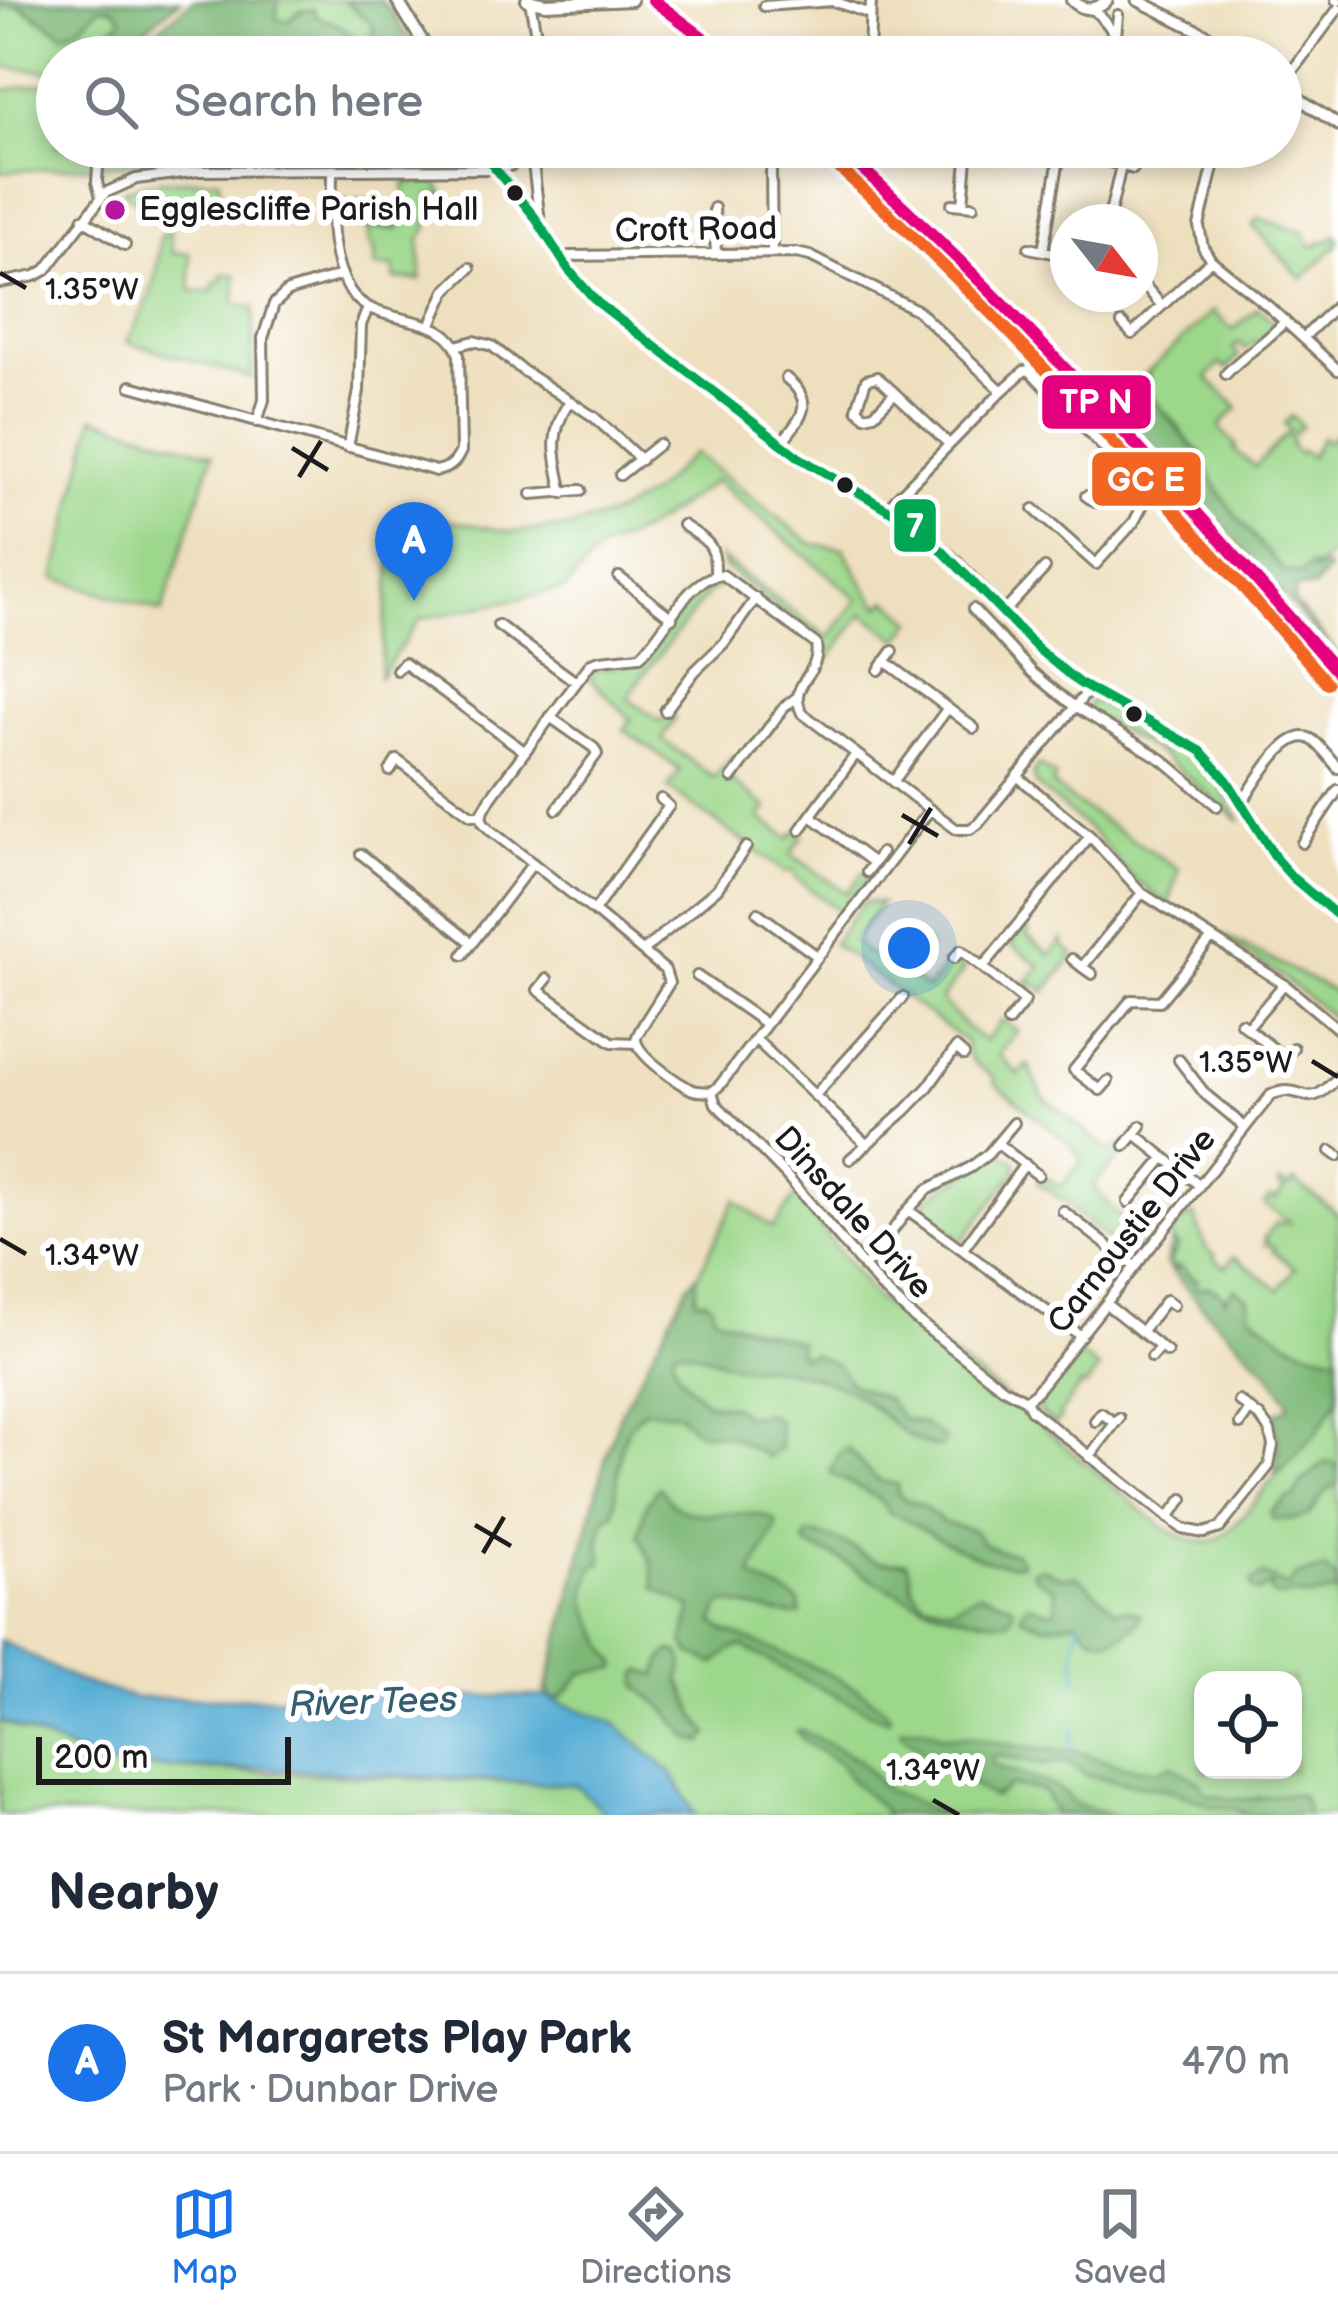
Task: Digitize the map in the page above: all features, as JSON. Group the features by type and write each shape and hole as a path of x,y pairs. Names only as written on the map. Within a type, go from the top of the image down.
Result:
{"main road":[{"path":"529,1 631,0"},
{"path":"1072,0 1092,9 1107,1"},
{"path":"401,3 420,36"},
{"path":"495,169 540,224 560,259 602,307 819,471 888,507 935,542 1051,660 1089,690 1196,748 1217,767 1282,866 1338,916"}],"street":[{"path":"869,36 871,0"},
{"path":"1124,0 1141,2 1208,36"},
{"path":"529,1 536,36"},
{"path":"1107,1 1107,21"},
{"path":"764,6 833,2 870,14"},
{"path":"1302,55 1337,3"},
{"path":"798,4 799,21"},
{"path":"1092,9 1116,36"},
{"path":"1116,36 1118,15"},
{"path":"1302,100 1338,125"},
{"path":"98,168 101,197"},
{"path":"0,284 41,273 101,197 136,178 199,171 499,168"},
{"path":"532,168 540,224"},
{"path":"963,205 966,168"},
{"path":"1043,251 1057,168"},
{"path":"1112,204 1121,168"},
{"path":"1129,168 1133,169"},
{"path":"1213,168 1198,226 1211,260 1338,370"},
{"path":"130,386 436,471 448,469 460,451 456,346 430,326 384,315 354,296 342,275 335,245 332,170"},
{"path":"771,172 772,253"},
{"path":"714,208 716,254"},
{"path":"82,219 125,245"},
{"path":"1029,248 1050,252"},
{"name":"Croft Road","path":"560,259 810,256 909,305 1002,391"},
{"path":"1122,323 1132,334 1211,260"},
{"path":"430,326 442,296 470,268"},
{"path":"257,422 263,400 263,338 270,310 288,291 342,275"},
{"path":"1158,301 1162,306"},
{"path":"1303,338 1338,304"},
{"path":"348,447 359,391 361,325 368,308"},
{"path":"1226,374 1241,351 1272,336 1285,321"},
{"path":"456,346 474,341 488,344 604,426 641,460"},
{"path":"888,507 1025,370 1033,371 1145,491 1146,500 1137,519 1096,564 1034,509"},
{"path":"895,393 873,415 865,416 857,409 865,384 870,377 879,378 950,444"},
{"path":"781,443 804,406 799,389 786,378"},
{"path":"562,493 554,437 569,402"},
{"path":"620,475 659,444"},
{"path":"1086,496 1100,502 1129,474"},
{"path":"532,494 581,490"},
{"path":"684,524 716,551 715,574"},
{"path":"1004,612 1045,568"},
{"path":"929,811 712,1091 696,1091 645,1057 636,1043 636,1034 669,983 665,970 490,830 482,815 490,796 591,663 640,656 699,580 715,574 723,575 816,644 815,667 797,701 802,713 953,828 970,829 1089,690"},
{"path":"619,578 672,617"},
{"path":"665,711 756,598"},
{"path":"979,611 1033,673 1076,708 1163,760 1217,806"},
{"path":"498,625 512,629 576,682"},
{"path":"893,651 882,666 974,728"},
{"path":"397,670 404,663 524,751"},
{"path":"733,778 784,707 797,701"},
{"path":"892,782 948,709"},
{"path":"550,717 598,749 563,793 557,809"},
{"path":"1242,803 1293,738 1314,741 1338,768"},
{"path":"800,830 856,754"},
{"path":"390,770 398,760 471,815 482,815"},
{"path":"1017,776 1090,836 1142,892 1284,984 1338,1029"},
{"path":"1302,843 1338,790"},
{"path":"594,910 669,806 661,799"},
{"path":"811,816 874,862"},
{"path":"983,968 1090,836"},
{"path":"644,950 717,889 746,848"},
{"path":"867,872 881,853"},
{"path":"368,856 472,943"},
{"path":"463,955 533,863"},
{"path":"1082,967 1142,892"},
{"path":"758,913 817,956"},
{"path":"1108,1081 1100,1090 1074,1070 1131,1000 1160,1000 1212,938"},
{"path":"954,958 961,950 1025,1001 1008,1022"},
{"path":"1072,959 1092,974"},
{"path":"697,976 766,1024"},
{"path":"547,979 538,990 612,1042 636,1043"},
{"path":"1284,984 1244,1026 1285,1058 1293,1048"},
{"path":"816,1094 891,1002 903,998"},
{"path":"1155,1002 1165,1010"},
{"path":"754,1039 867,1144"},
{"path":"850,1159 928,1087 956,1048 964,1055"},
{"path":"1179,1059 1205,1094 1245,1127"},
{"name":"Carnoustie Drive","path":"1026,1400 1276,1092 1317,1096 1338,1077"},
{"name":"Dinsdale Drive","path":"712,1091 716,1105 774,1162 864,1268 914,1318 1026,1400 1031,1410 1168,1518"},
{"path":"864,1268 928,1190 971,1167 1014,1123"},
{"path":"1125,1146 1138,1130 1198,1185"},
{"path":"998,1144 1038,1175"},
{"path":"1129,1202 1164,1157"},
{"path":"962,1249 1024,1164"},
{"path":"908,1210 1081,1336"},
{"path":"1063,1211 1134,1267"},
{"path":"1142,1332 1166,1300 1173,1305"},
{"path":"1106,1304 1164,1349 1152,1357"},
{"path":"1183,1499 1168,1518 1204,1533 1220,1528 1272,1458 1270,1431 1239,1401"},
{"path":"1240,1424 1250,1409"},
{"path":"1089,1457 1117,1421 1101,1413 1095,1421"}],"green space":[{"path":"0,0 180,0 136,36 104,33 122,18 113,8 100,7 80,27 64,34 22,6 0,7"},
{"path":"193,0 278,0 276,19 289,21 298,12 314,9 316,17 352,36 150,36"},
{"path":"278,0 345,0 375,27 374,36 326,36 276,19"},
{"path":"345,0 380,0 407,36 374,36 374,27"},
{"path":"17,5 64,34 79,27 100,6 113,8 122,18 106,30 110,36 36,36 36,70 0,67 0,7"},
{"path":"36,84 36,168 60,168 0,172 0,91"},
{"path":"219,179 221,210 193,218 151,215 123,190 149,182"},
{"path":"436,181 445,195 430,195 427,230 420,238 421,280 394,279 394,267 375,267 369,228 345,221 344,214 338,214 338,200 346,200 350,210 357,207 357,201 370,201 371,211 395,212 395,227 370,228 399,229 405,182"},
{"path":"1258,218 1303,232 1309,244 1317,246 1334,235 1338,244 1302,279 1253,226"},
{"path":"170,227 172,253 190,253 191,291 213,292 222,274 236,275 235,304 254,308 252,378 127,342 151,292 160,237"},
{"path":"1258,308 1277,325 1245,349 1238,343 1233,349 1239,356 1227,369 1220,364 1207,378 1238,408 1221,424 1221,430 1237,446 1234,450 1255,467 1290,430 1284,424 1292,416 1302,426 1289,438 1299,454 1302,451 1310,457 1322,437 1327,442 1335,434 1338,437 1338,548 1317,567 1300,574 1284,571 1235,515 1210,480 1200,451 1158,405 1148,383 1148,372 1213,311 1233,330"},
{"path":"1148,372 1149,393 1200,451 1226,501 1284,571 1300,574 1324,566 1328,570 1314,588 1296,588 1294,602 1338,659 1115,401"},
{"path":"94,417 213,454 162,612 55,578"},
{"path":"694,453 812,544 843,548 880,606 888,600 913,621 899,640 863,613 820,671 818,639 724,567 721,558 829,638 858,599 715,481 645,530 599,550 565,589 420,619 379,678 397,511 512,532 571,527 612,515 651,494"},
{"path":"716,581 723,584 709,592 628,699 661,722 671,714 675,718 662,739 714,778 733,756 736,766 728,778 767,807 760,818 789,838 796,831 803,836 791,854 847,893 863,872 870,877 842,913 796,878 794,871 786,872 668,788 680,770 624,730 631,719 590,678 595,671 644,660 699,591"},
{"path":"1089,702 1181,746 1214,776 1241,822 1160,754 1087,711"},
{"path":"1039,765 1056,777 1052,784 1072,801 1179,869 1169,905 1135,880 1093,833 1035,784 1033,773"},
{"path":"863,902 881,903 854,941 867,954 898,967 920,937 928,944 907,973 927,989 951,960 964,969 941,1000 985,1041 1002,1020 1018,1031 999,1055 1019,1075 1028,1064 1043,1097 1112,1153 1120,1145 1127,1150 1092,1186 1142,1242 1136,1253 1125,1254 1067,1201 1038,1182 1043,1175 1061,1187 1082,1161 1071,1145 993,1082 995,1078 971,1059 966,1042 833,944"},
{"path":"1198,922 1338,994 1338,1022 1282,977"},
{"path":"1023,927 1050,955 1063,939 1074,955 1045,992 1034,983 1024,993 1020,990 1040,966 1010,944"},
{"path":"996,1153 1016,1162 1016,1171 963,1240 920,1212 920,1205 929,1198"},
{"path":"1294,1181 1338,1214 1337,1357 1306,1351 1287,1341 1248,1312 1249,1299 1235,1288 1225,1300 1209,1286 1196,1289 1198,1282 1180,1266 1173,1269 1171,1262 1178,1245 1172,1241 1174,1232 1194,1215 1214,1258 1226,1267 1234,1256 1279,1290 1295,1268 1265,1244 1264,1238 1277,1222 1292,1224 1264,1204 1283,1191 1280,1182 1288,1188"},
{"path":"796,1195 874,1297 1001,1393 1161,1526 1193,1541 1213,1541 1241,1518 1338,1389 1338,1815 695,1815 673,1775 544,1696 611,1450 735,1200 773,1228"},
{"path":"1172,1241 1178,1245 1171,1259 1173,1269 1180,1266 1196,1278 1196,1289 1210,1287 1225,1300 1234,1288 1249,1299 1249,1312 1281,1336 1300,1347 1338,1356 1338,1397 1318,1431 1280,1472 1275,1472 1279,1447 1273,1419 1289,1401 1265,1368 1166,1264"},
{"path":"696,1276 696,1300 706,1300 715,1315 799,1342 798,1353 837,1365 851,1384 887,1399 903,1419 921,1423 945,1443 940,1447 916,1441 855,1394 824,1380 775,1368 747,1368 674,1349 678,1372 707,1403 732,1406 746,1416 769,1414 779,1421 780,1448 768,1457 727,1435 697,1432 677,1413 644,1410 628,1428 621,1447 614,1514 606,1517 600,1538 602,1563 594,1566 586,1597 617,1668 583,1673 557,1699 549,1695 548,1687 619,1416"},
{"path":"1077,1352 1099,1369 1085,1387 1081,1385 1055,1425 1040,1413 1038,1402"},
{"path":"848,1448 875,1477 898,1485 902,1498 921,1505 944,1523 975,1531 983,1543 1015,1553 1022,1563 1009,1565 976,1557 890,1514 871,1494 830,1472"},
{"path":"1330,1462 1338,1467 1338,1484 1310,1514 1273,1519 1270,1513"},
{"path":"658,1487 676,1506 691,1512 752,1514 776,1521 751,1575 799,1602 801,1614 724,1603 714,1622 840,1680 880,1705 890,1717 886,1720 743,1646 714,1664 690,1653 684,1641 692,1608 655,1588 652,1564 639,1535 646,1505"},
{"path":"809,1534 835,1539 876,1561 906,1562 912,1588 923,1601 952,1607 979,1593 1013,1605 1013,1613 1008,1621 940,1610 805,1544"},
{"path":"1042,1568 1081,1579 1116,1610 1141,1614 1139,1619 1126,1633 1107,1639 1094,1637 1077,1621 1045,1626 1022,1617 1029,1604 1056,1610 1055,1589 1032,1571"},
{"path":"1325,1569 1338,1581 1335,1593 1278,1598 1271,1594 1271,1585 1258,1593 1252,1589 1251,1583 1262,1575 1288,1587 1295,1576"},
{"path":"670,1651 679,1652 684,1664 680,1680 695,1716 709,1734 703,1742 690,1739 638,1687 642,1670 657,1676"},
{"path":"0,1721 106,1766 576,1785 607,1815 0,1815"},
{"path":"902,1728 923,1728 942,1736 1074,1751 1157,1771 1171,1765 1199,1781 1206,1794 1238,1799 1302,1796 1309,1815 1248,1815 1174,1791 1087,1776 1070,1763 1040,1764 996,1755 991,1760 995,1766 1052,1785 1080,1806 1117,1815 1056,1815 1044,1792 1010,1786 990,1796 902,1734"},
{"path":"797,1731 859,1760 885,1789 945,1815 885,1815 839,1763 805,1742"}],"water":[{"name":"River Tees","path":"0,1640 78,1681 135,1698 544,1696 615,1723 673,1775 695,1815 607,1815 576,1785 262,1768 106,1766 0,1721"}],"waterway":[{"path":"1077,1683 1079,1620"},
{"path":"1071,1753 1073,1729"}],"transit line":[{"path":"653,0 701,36"},
{"name":"7","path":"494,168 597,302 800,458 921,529 1039,650 1079,683 1201,751 1227,780 1277,860 1338,916"},
{"path":"839,168 1024,347 1327,683"},
{"path":"861,168 1034,336 1338,673"}],"place":[{"name":"Egglescliffe Parish Hall","path":"115,210"},
{"name":"St Margarets Play Park","path":"414,601"}]}
